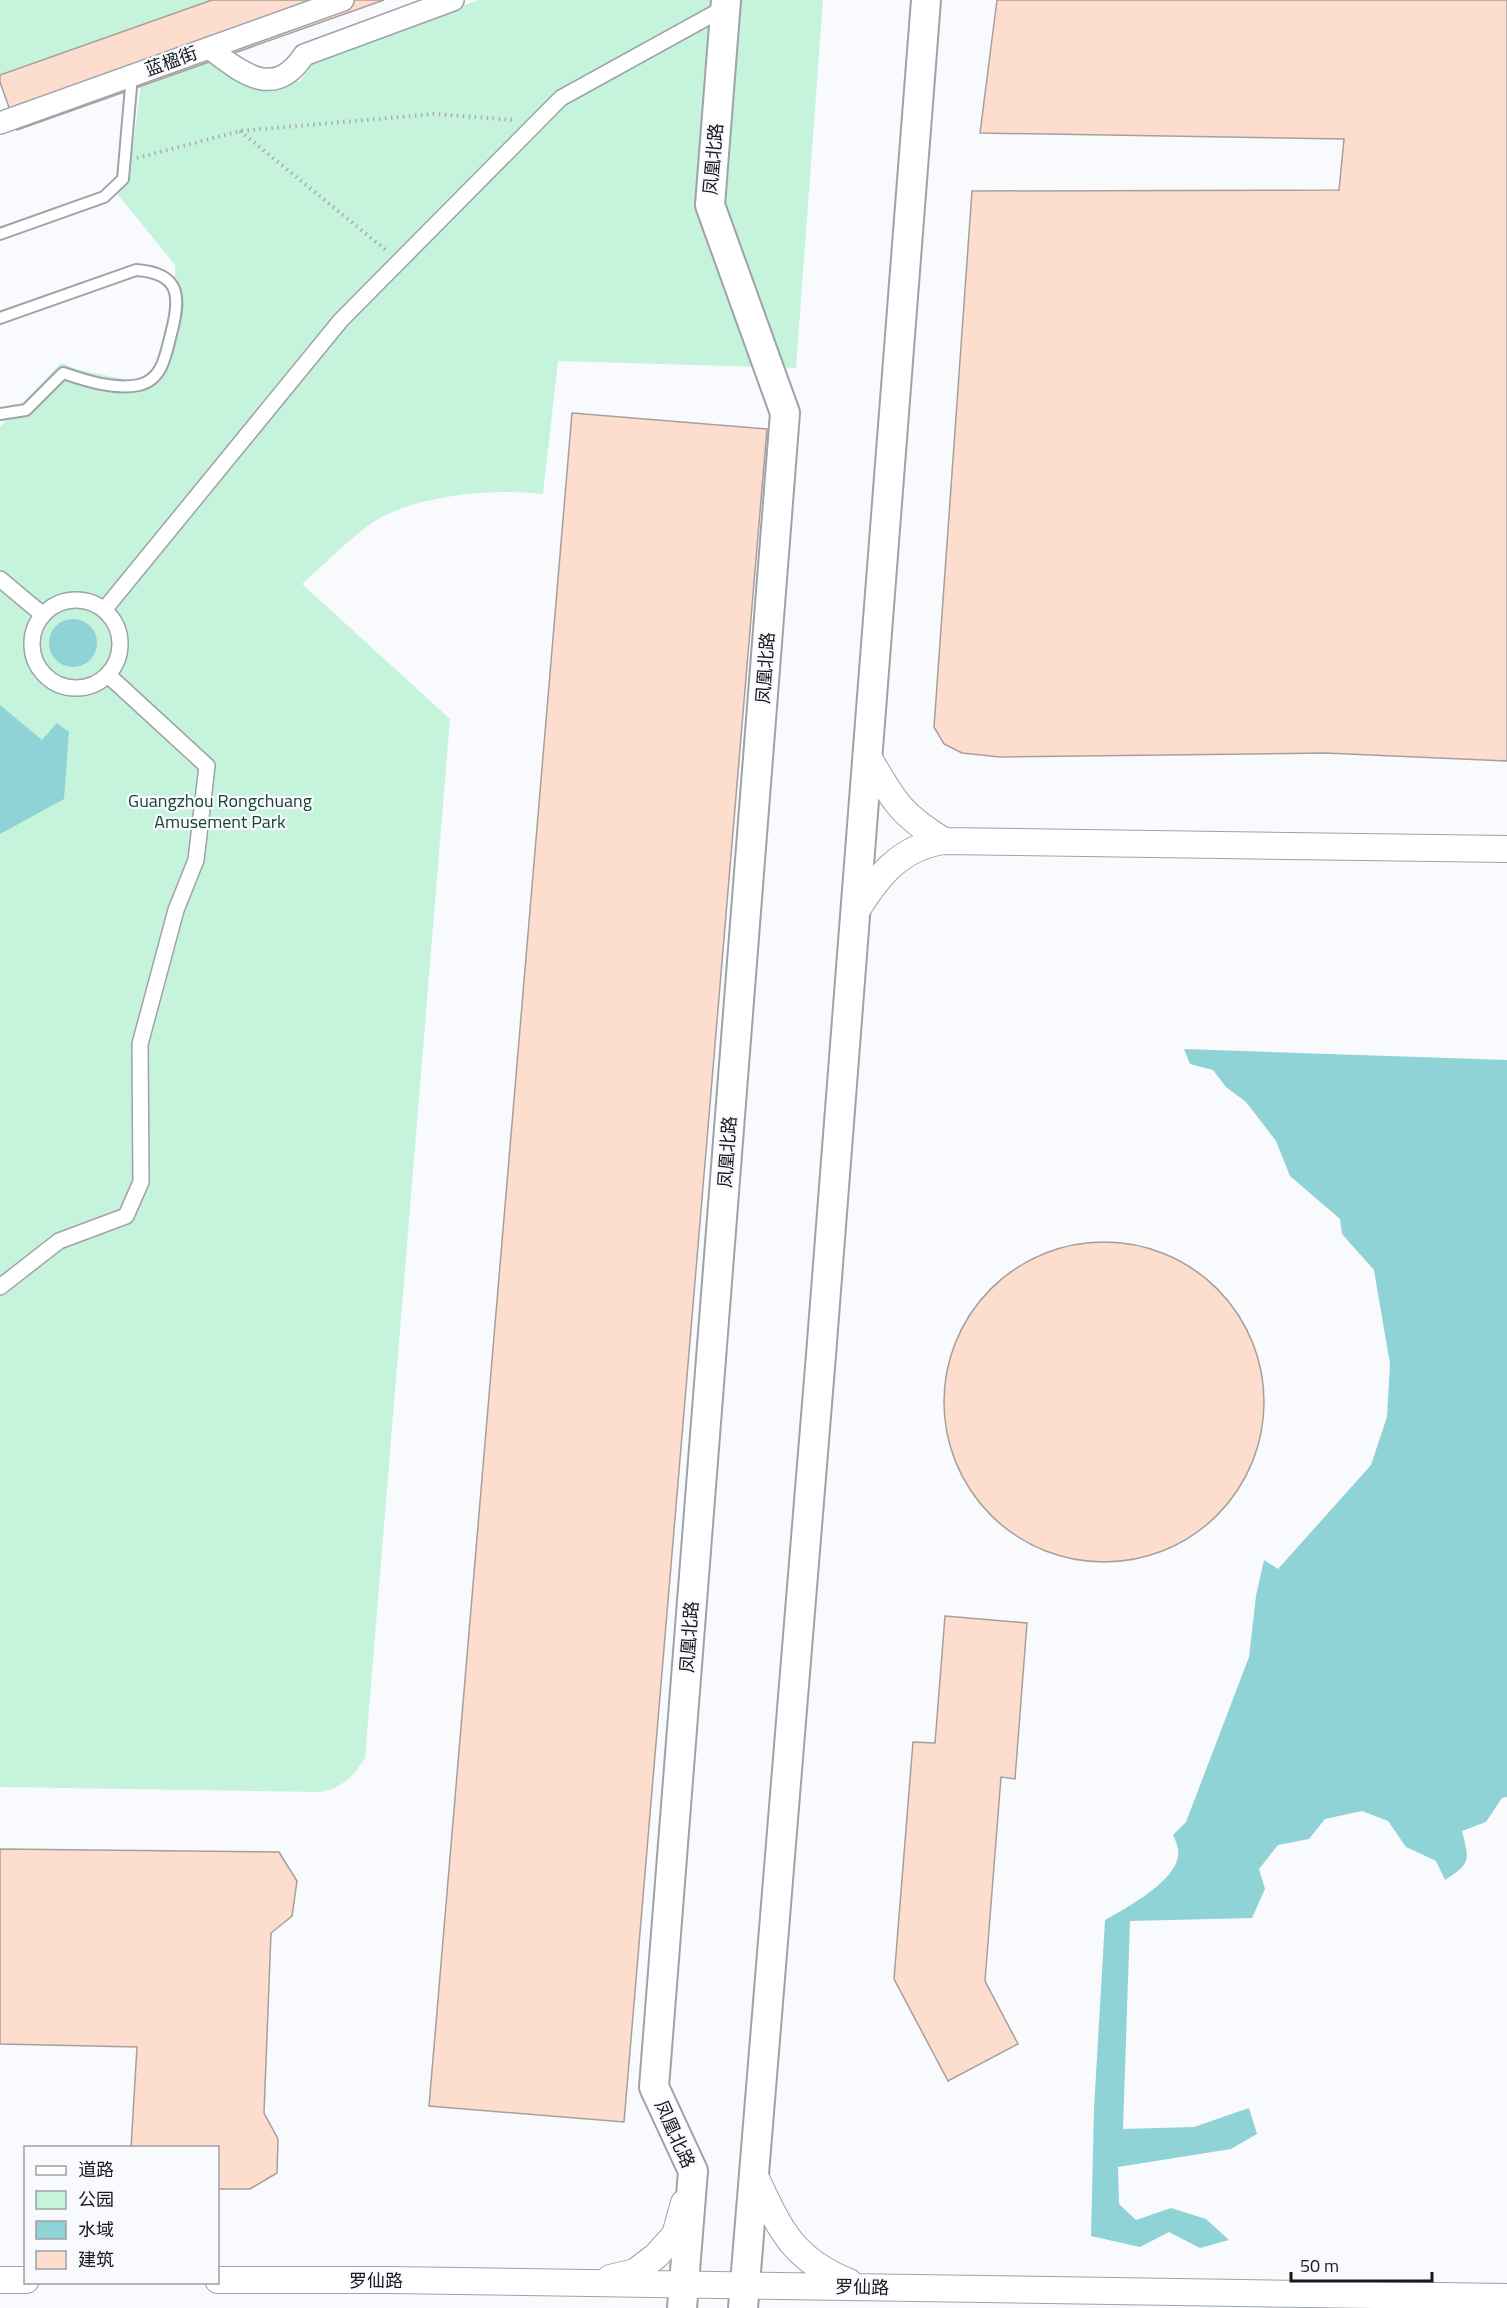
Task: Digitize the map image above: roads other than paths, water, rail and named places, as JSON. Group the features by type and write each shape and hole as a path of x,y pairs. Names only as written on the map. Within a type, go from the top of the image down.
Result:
{"main road":[{"path":"744,2297 926,0"},
{"name":"凤凰北路","path":"683,2296 693,2171 654,2087 785,413 710,205 726,4"}],"street":[{"name":"蓝楹街","path":"0,123 343,0"},
{"path":"208,48 243,73 258,78 277,78 292,71 304,55 453,0"},
{"path":"104,610 341,320 561,98 726,4"},
{"path":"0,579 43,615"},
{"path":"73,600 84,600 104,610 117,626 120,636 118,657 108,675 99,682 77,688 55,682 46,676 39,667 33,646 33,634 43,615 62,603 73,600"},
{"path":"0,1287 59,1241 126,1216 141,1182 140,1044 176,910 196,860 207,766 108,675"},
{"path":"867,755 899,808 913,822 944,841"},
{"path":"855,913 867,892 905,853 923,844 944,841 1507,849"},
{"path":"585,2283 634,2272 656,2256 675,2235 693,2171"},
{"path":"754,2174 778,2225 794,2248 823,2272 860,2287"},
{"path":"0,2280 24,2280"},
{"name":"罗仙路","path":"219,2280 585,2283 683,2296 744,2297 860,2287 1507,2297"}],"lane":[{"path":"0,234 104,197 123,179 132,75"},
{"path":"0,318 136,270 155,271 171,282 177,294 178,308 162,367 152,379 140,385 113,386 63,373 26,410 0,414"}],"water":[{"path":"68,619 78,619 90,626 97,638 97,648 90,660 78,667 68,667 53,656 49,648 49,638 60,623"},
{"path":"0,705 42,740 57,723 69,732 64,799 0,834"},
{"path":"1184,1049 1507,1060 1507,1797 1502,1798 1486,1822 1462,1831 1466,1860 1460,1869 1445,1880 1436,1861 1406,1847 1388,1821 1362,1811 1325,1819 1309,1839 1278,1845 1259,1869 1265,1889 1252,1918 1130,1921 1123,2129 1194,2127 1249,2108 1257,2134 1231,2149 1118,2167 1119,2204 1136,2220 1171,2208 1206,2219 1229,2240 1200,2248 1169,2232 1140,2247 1091,2236 1094,2109 1105,1920 1151,1891 1172,1871 1177,1860 1178,1849 1173,1835 1186,1822 1249,1657 1256,1596 1264,1560 1278,1569 1371,1465 1387,1417 1390,1364 1374,1270 1342,1234 1340,1219 1290,1176 1276,1141 1246,1102 1226,1087 1213,1070 1190,1064"}],"park label":[{"name":"Guangzhou Rongchuang Amusement Park","path":"220,810"}]}
